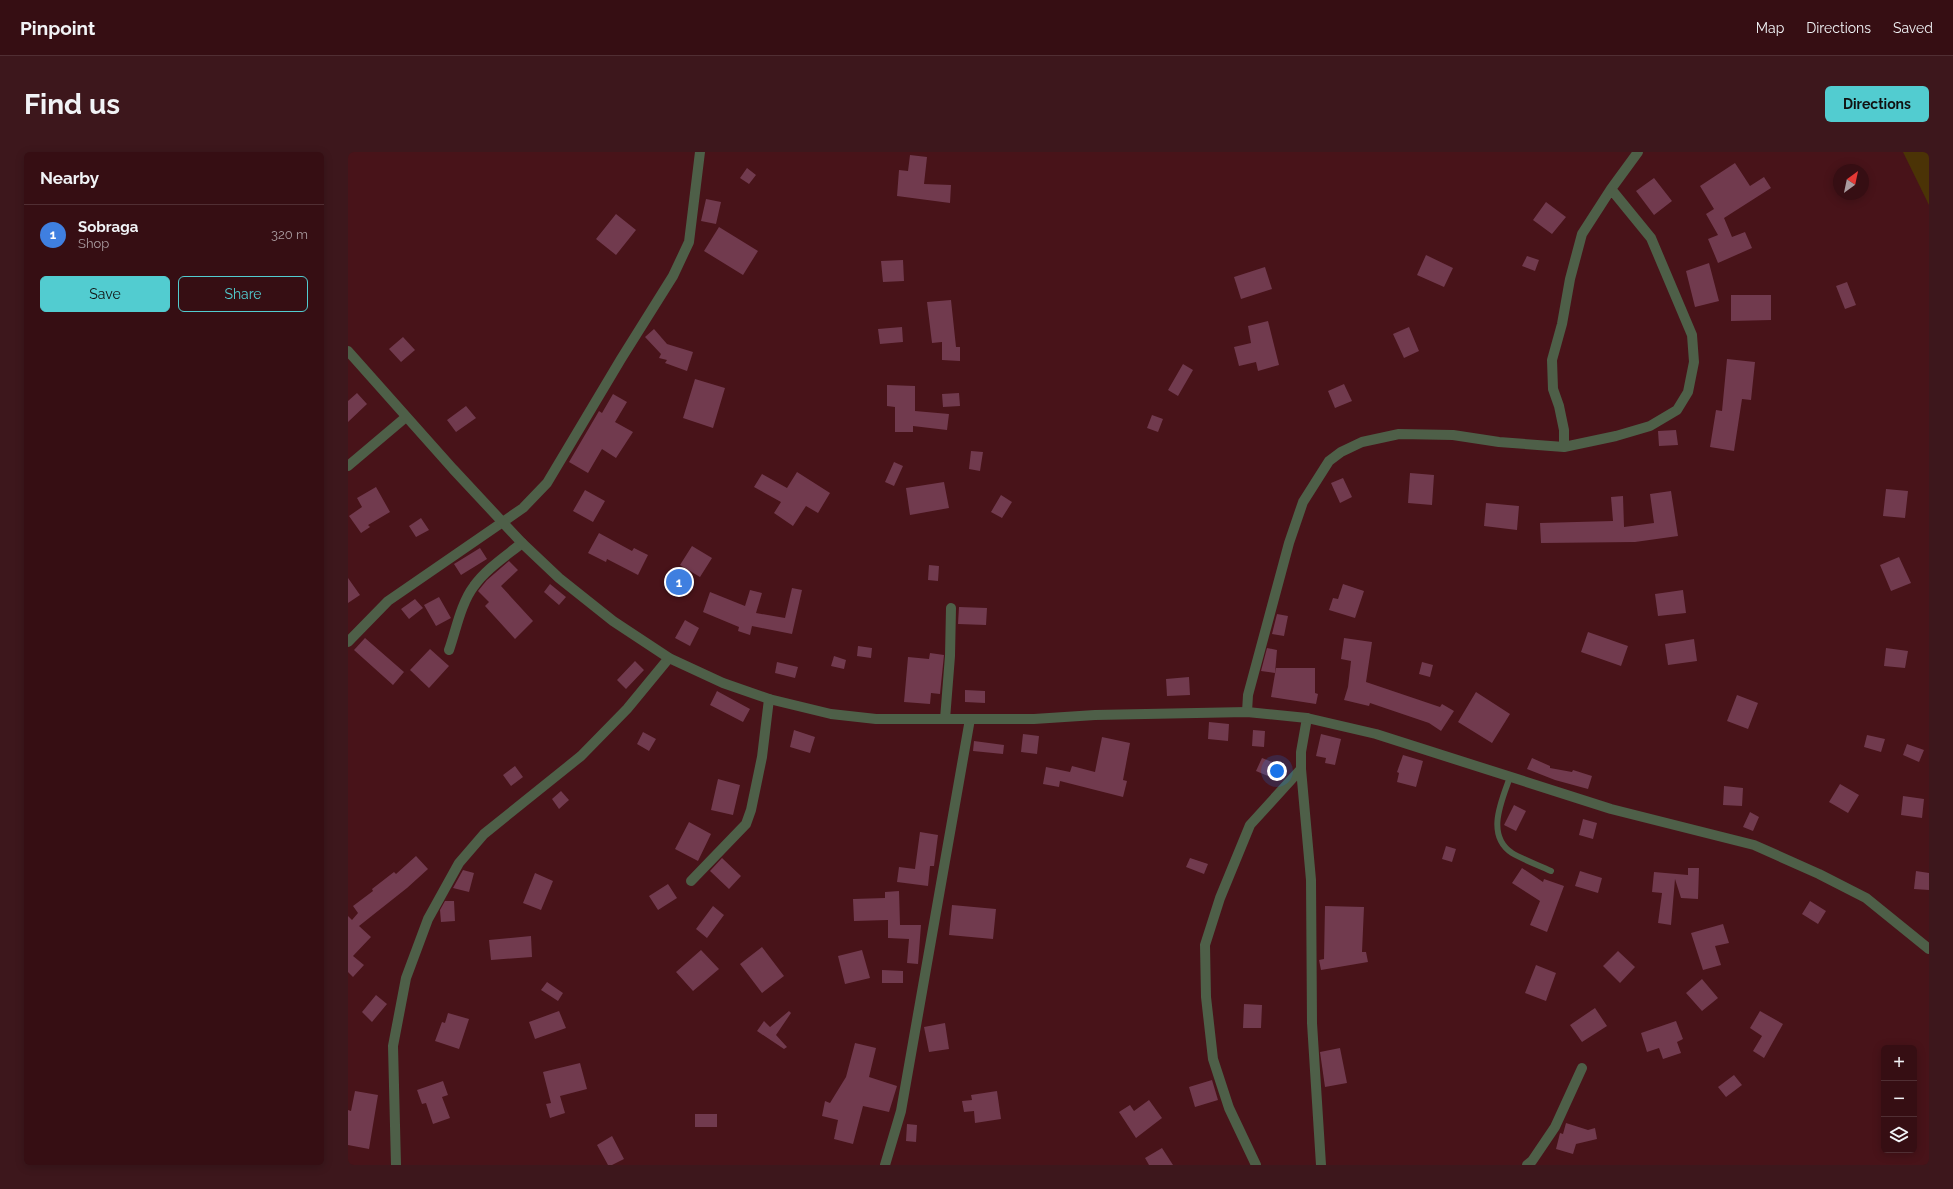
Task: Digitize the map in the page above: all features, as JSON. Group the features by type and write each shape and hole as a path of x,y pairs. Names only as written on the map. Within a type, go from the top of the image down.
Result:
{"street":[{"path":"348,642 388,601 523,508 547,483 621,359 673,276 689,242 700,152"},
{"path":"1564,447 1564,430 1559,406 1553,389 1552,360 1562,324 1570,279 1582,234 1611,189 1638,152"},
{"path":"1247,712 1248,695 1290,543 1303,502 1329,461 1341,452 1362,442 1399,434 1453,435 1499,442 1564,447 1616,436 1650,426 1677,410 1688,392 1694,362 1692,334 1651,238 1611,189"},
{"path":"348,350 406,417 522,543 591,604 669,658 723,683 768,699 831,714 876,719 970,719 1247,712 1307,718 1376,734 1611,809 1754,845 1788,859 1866,898 1929,949"},
{"path":"348,466 406,417"},
{"path":"449,650 465,603 473,586 499,561 522,543"},
{"path":"945,718 950,656 951,608"},
{"path":"396,1165 393,1046 406,978 428,919 459,863 484,834 581,756 627,709 669,658"},
{"path":"691,881 746,824 751,810 762,757 768,699"},
{"path":"1307,718 1301,752 1301,770 1311,880 1312,1023 1321,1165"},
{"path":"885,1165 901,1111 970,719"},
{"path":"1256,1165 1229,1108 1213,1059 1206,997 1206,945 1220,898 1250,825 1301,770"},
{"path":"1527,1165 1532,1161 1556,1127 1582,1068"}],"lane":[{"path":"1510,777 1500,807 1497,824 1498,836 1502,844 1512,853 1551,871"}],"shaded area":[{"path":"1903,152 1929,152 1929,205"}],"building":[{"path":"910,155 927,157 924,184 951,185 950,203 897,196 899,170 908,171"},
{"path":"1735,163 1750,186 1764,177 1771,188 1724,218 1732,237 1745,232 1752,248 1718,263 1708,239 1718,235 1706,214 1714,209 1700,186"},
{"path":"747,168 756,175 749,184 740,178"},
{"path":"1654,178 1672,201 1654,215 1636,191"},
{"path":"706,199 721,202 716,224 701,221"},
{"path":"1546,202 1566,217 1552,234 1533,220"},
{"path":"616,214 636,230 616,255 596,239"},
{"path":"719,227 758,251 743,275 704,251"},
{"path":"1426,255 1453,268 1444,287 1417,275"},
{"path":"1527,256 1539,260 1535,271 1522,266"},
{"path":"903,260 904,281 883,282 881,261"},
{"path":"1709,263 1719,301 1695,307 1686,271"},
{"path":"1265,267 1272,289 1241,299 1234,277"},
{"path":"1847,282 1856,305 1845,309 1836,286"},
{"path":"1731,295 1771,295 1771,320 1731,321"},
{"path":"951,300 956,347 960,347 960,361 942,360 942,342 932,343 927,302"},
{"path":"1268,321 1279,365 1258,371 1256,362 1239,366 1234,347 1251,343 1248,326"},
{"path":"902,327 903,342 880,344 878,329"},
{"path":"1409,327 1419,351 1404,358 1393,334"},
{"path":"654,329 667,344 693,352 687,371 665,363 667,360 659,358 661,354 645,337"},
{"path":"403,337 415,350 401,362 389,349"},
{"path":"1727,359 1755,362 1751,400 1742,399 1734,451 1710,447 1716,410 1722,411"},
{"path":"1183,364 1193,370 1178,396 1168,390"},
{"path":"695,379 725,388 713,428 683,418"},
{"path":"1344,384 1352,401 1335,408 1328,391"},
{"path":"887,385 915,386 915,411 949,414 947,430 913,426 913,432 895,432 895,407 887,406"},
{"path":"357,393 367,404 348,422 348,401"},
{"path":"959,393 960,406 943,407 942,394"},
{"path":"613,394 627,402 615,422 633,432 616,458 602,449 588,473 569,462 599,411 602,413"},
{"path":"466,406 476,418 456,432 447,420"},
{"path":"1152,415 1163,419 1158,432 1147,428"},
{"path":"1676,430 1678,445 1659,446 1658,431"},
{"path":"971,451 983,452 980,471 969,469"},
{"path":"894,462 903,466 894,486 885,482"},
{"path":"797,472 830,493 818,513 806,506 793,526 774,513 781,502 754,487 762,474 787,488"},
{"path":"1410,473 1434,475 1432,505 1408,503"},
{"path":"1343,478 1352,497 1340,503 1331,483"},
{"path":"944,482 949,508 910,515 906,488"},
{"path":"376,487 390,512 368,525 370,527 361,533 349,516 362,507 357,498"},
{"path":"1886,489 1908,491 1905,518 1883,516"},
{"path":"585,490 605,501 593,522 573,511"},
{"path":"1671,491 1678,536 1635,542 1541,543 1540,523 1613,521 1611,497 1623,496 1624,527 1654,523 1650,494"},
{"path":"1001,495 1012,502 1002,518 991,512"},
{"path":"1486,503 1519,506 1517,530 1484,526"},
{"path":"421,518 429,530 416,537 409,526"},
{"path":"599,533 632,551 634,548 648,555 638,575 607,559 606,562 588,553"},
{"path":"692,546 712,558 700,577 680,565"},
{"path":"480,548 487,559 461,575 454,564"},
{"path":"1899,557 1911,583 1891,591 1880,565"},
{"path":"509,561 518,570 501,586 533,621 515,639 485,606 489,602 478,591 487,580"},
{"path":"929,565 939,566 938,581 928,580"},
{"path":"348,578 360,595 348,603"},
{"path":"550,584 566,597 559,605 544,592"},
{"path":"1343,584 1364,591 1355,618 1329,610 1333,598 1338,599"},
{"path":"792,588 802,590 792,634 752,626 750,635 738,631 739,627 703,612 710,592 745,606 750,590 762,593 756,613 785,618"},
{"path":"1683,590 1686,613 1658,616 1655,594"},
{"path":"439,597 451,618 436,626 424,605"},
{"path":"415,599 423,608 409,619 401,609"},
{"path":"959,607 987,608 986,625 958,624"},
{"path":"1277,614 1288,616 1284,636 1272,634"},
{"path":"685,620 699,628 690,646 675,638"},
{"path":"1588,632 1628,646 1621,666 1581,652"},
{"path":"365,638 404,672 393,685 354,650"},
{"path":"1344,638 1372,642 1366,682 1440,707 1442,704 1454,711 1441,731 1429,723 1370,703 1369,706 1344,700 1348,687 1351,661 1341,659"},
{"path":"1694,639 1697,661 1668,665 1665,644"},
{"path":"858,646 872,648 871,658 857,656"},
{"path":"1267,648 1277,650 1275,673 1261,671"},
{"path":"1886,648 1908,651 1905,668 1884,666"},
{"path":"430,649 449,666 429,688 410,670"},
{"path":"930,653 944,655 940,694 931,693 930,704 904,702 908,657 929,659"},
{"path":"834,656 846,660 844,669 831,666"},
{"path":"635,661 644,670 626,689 617,680"},
{"path":"777,662 798,667 795,678 775,673"},
{"path":"1422,662 1433,665 1430,677 1419,674"},
{"path":"1276,668 1315,668 1315,693 1318,694 1316,704 1271,697"},
{"path":"1189,677 1190,695 1167,696 1166,679"},
{"path":"965,690 985,691 985,703 965,702"},
{"path":"717,691 750,709 743,722 710,705"},
{"path":"1476,692 1510,714 1492,743 1458,722"},
{"path":"1737,695 1758,703 1748,729 1727,721"},
{"path":"1209,722 1229,724 1228,741 1208,739"},
{"path":"794,730 815,737 810,753 790,747"},
{"path":"1253,730 1265,731 1264,747 1252,746"},
{"path":"643,732 656,739 649,751 637,744"},
{"path":"1023,734 1039,736 1037,754 1021,752"},
{"path":"1321,734 1341,739 1335,765 1325,763 1326,758 1316,756"},
{"path":"1867,735 1885,739 1881,752 1864,747"},
{"path":"1102,737 1130,743 1123,780 1127,781 1123,797 1060,781 1059,787 1043,784 1046,767 1070,772 1072,766 1095,772"},
{"path":"974,741 1004,745 1003,754 973,751"},
{"path":"1907,744 1924,750 1919,762 1903,755"},
{"path":"1403,755 1423,761 1416,787 1397,782 1399,773 1397,772"},
{"path":"1262,758 1280,765 1275,779 1256,771"},
{"path":"1532,758 1550,766 1550,768 1572,772 1573,770 1592,776 1588,789 1555,780 1527,769"},
{"path":"515,766 523,777 511,786 503,775"},
{"path":"718,779 740,785 733,815 711,810"},
{"path":"1840,784 1859,795 1848,813 1829,802"},
{"path":"1724,786 1743,788 1742,806 1723,805"},
{"path":"561,791 569,800 559,809 552,799"},
{"path":"1903,796 1924,799 1922,818 1901,815"},
{"path":"1514,805 1526,811 1516,831 1504,825"},
{"path":"1750,812 1759,817 1753,831 1743,827"},
{"path":"1583,819 1597,823 1593,839 1579,835"},
{"path":"689,822 711,834 698,861 675,849"},
{"path":"920,832 938,835 934,866 930,866 928,886 897,882 899,867 915,869"},
{"path":"1446,846 1456,849 1452,862 1442,859"},
{"path":"416,856 428,869 407,888 359,926 371,937 353,956 364,965 353,977 348,972 348,916 352,920 358,913 353,906 373,891 372,889 394,872 396,874"},
{"path":"722,858 741,876 729,889 710,871"},
{"path":"1190,858 1208,864 1204,874 1186,867"},
{"path":"1522,868 1543,882 1544,879 1564,886 1547,932 1530,925 1540,901 1512,883"},
{"path":"1688,868 1699,868 1698,899 1681,898 1675,879 1671,925 1658,923 1662,893 1652,892 1654,872 1688,875"},
{"path":"463,870 474,873 469,892 453,888"},
{"path":"1580,871 1602,878 1598,893 1575,886"},
{"path":"1916,871 1929,873 1929,890 1914,889"},
{"path":"535,873 553,881 541,910 523,903"},
{"path":"668,884 677,898 658,910 649,896"},
{"path":"899,891 900,925 921,925 918,964 907,963 909,939 888,938 888,920 854,921 853,899 885,898 885,892"},
{"path":"445,901 454,901 455,921 441,922 440,910"},
{"path":"1810,901 1826,911 1818,924 1802,914"},
{"path":"952,905 996,909 993,939 949,935"},
{"path":"713,906 724,915 707,938 696,929"},
{"path":"1325,906 1364,907 1362,952 1366,952 1368,962 1321,970 1319,960 1324,959"},
{"path":"1723,924 1729,943 1715,946 1721,965 1703,970 1691,933"},
{"path":"531,936 532,957 491,960 489,940"},
{"path":"762,947 784,976 762,993 740,964"},
{"path":"701,950 719,969 693,991 676,972"},
{"path":"862,950 870,978 845,984 838,956"},
{"path":"1618,951 1635,967 1620,983 1603,966"},
{"path":"1536,965 1556,973 1546,1001 1525,993"},
{"path":"882,970 903,971 903,983 882,983"},
{"path":"1702,979 1718,998 1702,1011 1686,993"},
{"path":"547,982 563,993 558,1001 541,990"},
{"path":"376,995 387,1004 372,1022 362,1012"},
{"path":"1244,1004 1262,1005 1261,1028 1243,1028"},
{"path":"1595,1008 1607,1026 1582,1042 1570,1025"},
{"path":"559,1011 566,1028 535,1039 529,1022"},
{"path":"789,1011 791,1013 776,1035 787,1047 784,1049 757,1031 764,1021 770,1027"},
{"path":"1760,1011 1783,1024 1764,1058 1753,1051 1762,1036 1750,1028"},
{"path":"448,1013 469,1019 459,1049 435,1041 442,1022 445,1023"},
{"path":"1676,1021 1683,1039 1677,1042 1681,1053 1663,1059 1659,1048 1647,1052 1641,1033"},
{"path":"945,1023 949,1049 929,1052 924,1027"},
{"path":"855,1043 876,1048 869,1077 897,1086 889,1112 863,1106 853,1144 834,1139 838,1120 822,1116 825,1101 830,1103 846,1077"},
{"path":"1340,1048 1347,1083 1325,1087 1320,1052"},
{"path":"580,1063 587,1089 560,1096 565,1113 550,1118 546,1104 551,1103 543,1072"},
{"path":"1734,1075 1742,1085 1726,1097 1718,1087"},
{"path":"1212,1080 1218,1100 1195,1107 1189,1087"},
{"path":"443,1081 448,1095 442,1097 450,1118 433,1124 426,1103 422,1104 417,1090"},
{"path":"355,1091 378,1095 369,1149 348,1145 348,1110 351,1111"},
{"path":"997,1091 1001,1119 975,1123 974,1111 964,1112 962,1101 972,1100 971,1095"},
{"path":"1149,1100 1162,1118 1136,1138 1119,1112 1130,1105 1134,1111"},
{"path":"695,1114 717,1114 717,1127 695,1127"},
{"path":"1566,1123 1588,1130 1595,1128 1597,1139 1576,1144 1573,1154 1556,1149 1560,1133 1563,1134"},
{"path":"907,1124 917,1125 916,1142 906,1141"},
{"path":"612,1136 624,1159 612,1165 608,1165 597,1145"},
{"path":"1162,1148 1173,1165 1149,1165 1145,1158"}],"place":[{"name":"Sobraga","path":"679,582"}]}
